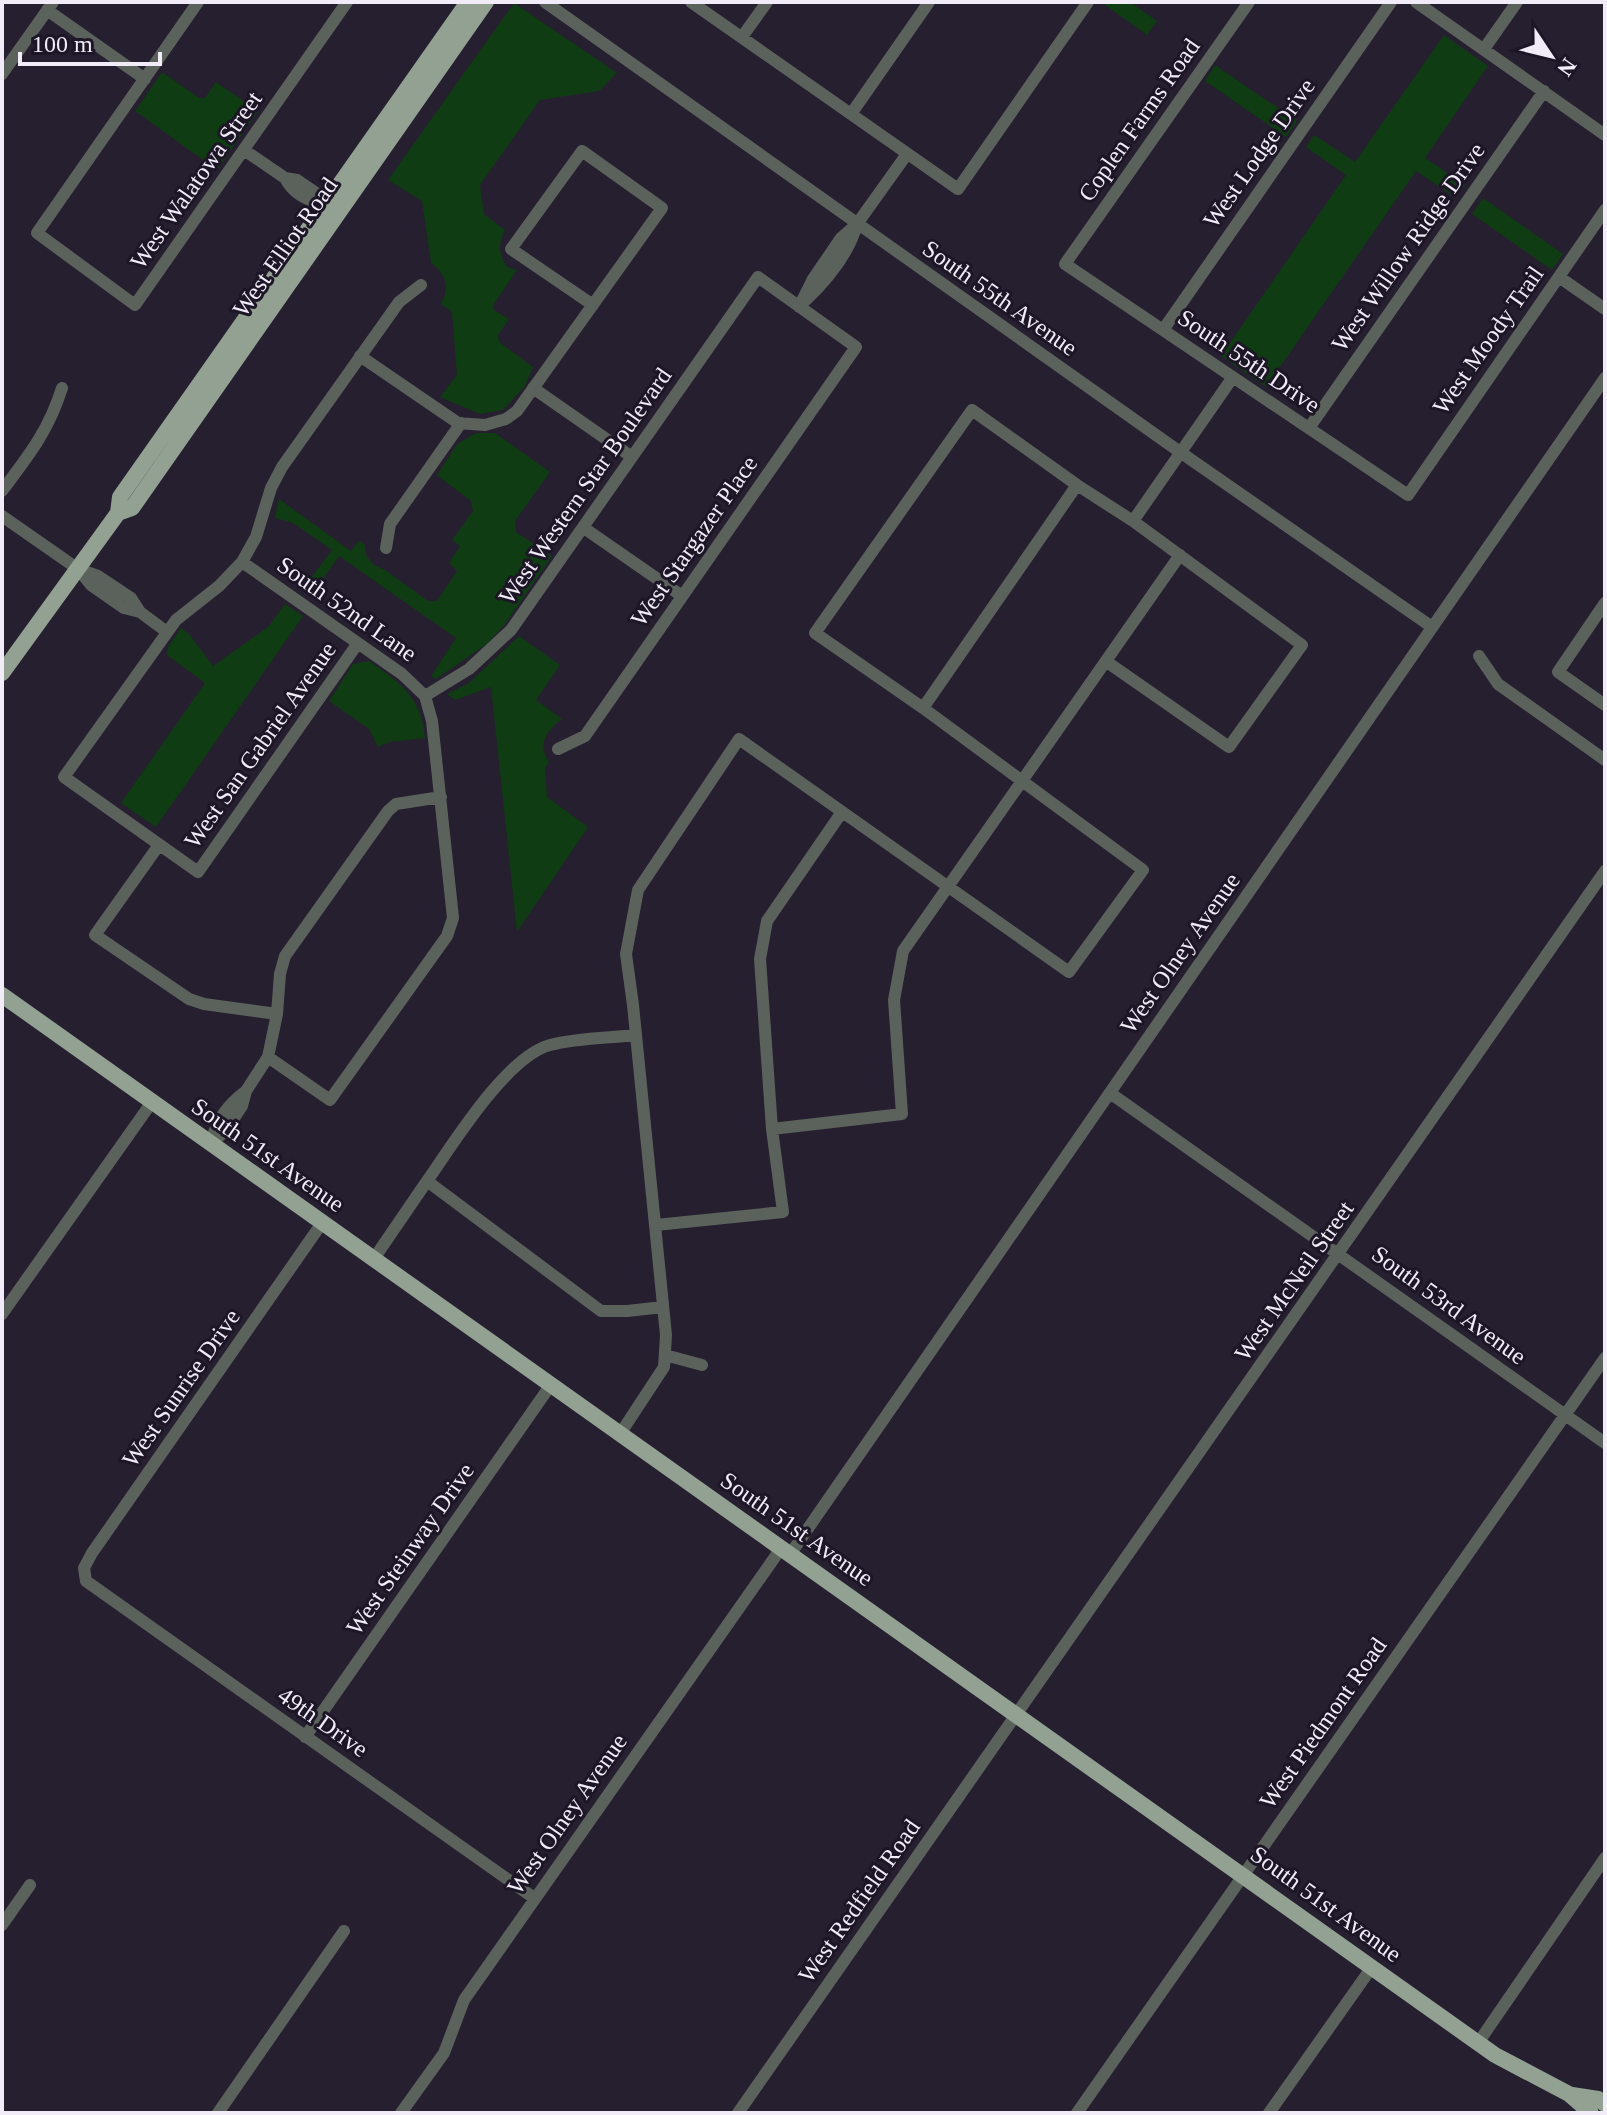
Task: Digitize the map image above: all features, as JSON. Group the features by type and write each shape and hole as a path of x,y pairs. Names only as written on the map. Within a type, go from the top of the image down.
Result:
{"main road":[{"name":"West Elliot Road","path":"2,673 118,513 132,508 468,2"},
{"name":"West Elliot Road","path":"331,210 486,2"},
{"name":"South 51st Avenue","path":"2,995 1495,2055 1569,2094 1591,2113"},
{"name":"South 51st Avenue","path":"1569,2094 1598,2099 1605,2104"}],"street":[{"path":"2,74 50,6 145,79 198,2"},
{"name":"West Walatowa Street","path":"145,79 37,233 135,305 347,2"},
{"name":"South 55th Avenue","path":"545,2 1432,627"},
{"path":"691,2 958,189 1088,2"},
{"path":"742,37 767,2"},
{"path":"851,114 929,2"},
{"name":"Coplen Farms Road","path":"1065,264 1249,2"},
{"name":"West Lodge Drive","path":"1163,330 1391,2"},
{"path":"1416,2 1605,135"},
{"path":"1484,49 1517,2"},
{"name":"West Willow Ridge Drive","path":"1309,428 1544,91"},
{"path":"244,150 285,178 297,180 316,193 331,210"},
{"path":"360,356 444,415 461,423 485,425 506,419 517,411 533,388 593,305 662,208 582,151 511,249 593,305"},
{"path":"799,307 821,285 851,244 857,224 907,154"},
{"name":"West Moody Trail","path":"1408,495 1605,210"},
{"name":"South 55th Drive","path":"1065,264 1408,495"},
{"name":"West Western Star Boulevard","path":"425,696 469,669 511,630 758,277 799,307"},
{"path":"1559,277 1605,309"},
{"path":"159,845 64,777 167,632 184,612 219,586 242,562 256,537 276,477 399,302 421,285"},
{"name":"West Stargazer Place","path":"558,749 585,736 856,347 799,307"},
{"path":"1133,521 1233,377"},
{"name":"West Olney Avenue","path":"401,2113 444,2053 464,2000 534,1898 786,1550 1110,1093 1605,378"},
{"path":"2,491 43,437 62,388"},
{"path":"533,388 632,457"},
{"path":"620,1434 664,1367 666,1335 626,954 638,890 739,739 1069,972 1143,870 923,708 815,633 972,410 1133,521 1302,645 1229,747 1107,662"},
{"path":"386,548 390,524 461,423"},
{"path":"923,708 1077,485"},
{"path":"2,516 78,569 91,585 124,608 140,612 167,632"},
{"path":"584,528 682,596"},
{"path":"772,1129 902,1114 894,1000 903,951 1180,555"},
{"name":"South 52nd Lane","path":"242,562 408,679 425,696"},
{"path":"1605,603 1558,672 1605,705"},
{"name":"West San Gabriel Avenue","path":"277,1014 204,1004 189,999 95,935 159,845 198,872 358,643"},
{"path":"1479,656 1498,684 1605,760"},
{"path":"268,1057 330,1100 447,936 453,918 432,721 425,696"},
{"path":"211,1144 227,1129 268,1057 285,956 388,811 396,804 441,797"},
{"path":"656,1225 783,1212 772,1129 760,959 767,921 842,812"},
{"name":"West McNeil Street","path":"1016,1713 1605,871"},
{"path":"373,1260 496,1085 514,1068 548,1045 636,1035"},
{"name":"South 53rd Avenue","path":"1110,1093 1605,1443"},
{"path":"2,1314 152,1102"},
{"path":"427,1181 601,1311 663,1307"},
{"name":"West Sunrise Drive","path":"86,1581 84,1568 92,1553 322,1223"},
{"path":"665,1355 702,1365"},
{"name":"West Piedmont Road","path":"1077,2113 1605,1358"},
{"name":"West Steinway Drive","path":"305,1737 550,1386"},
{"name":"49th Drive","path":"86,1581 534,1898"},
{"name":"West Redfield Road","path":"738,2113 1016,1713"},
{"path":"1478,2043 1605,1858"},
{"path":"2,1925 30,1885"},
{"path":"218,2113 344,1931"},
{"path":"1269,2113 1372,1967"}],"green space":[{"path":"1101,2 1130,2 1157,21 1147,35"},
{"path":"514,3 617,73 599,91 540,100 480,185 484,214 505,230 500,244 502,257 507,267 517,270 493,305 494,310 509,319 498,335 499,342 533,367 525,386 503,410 480,414 440,397 457,375 452,312 441,304 445,281 431,263 422,201 388,180"},
{"path":"1444,35 1488,66 1425,158 1465,185 1456,198 1416,171 1266,387 1221,356 1346,175 1306,147 1314,135 1355,162"},
{"path":"1215,65 1297,121 1286,137 1205,81"},
{"path":"162,72 199,98 205,98 216,82 258,111 217,170 135,111"},
{"path":"1483,198 1563,254 1552,270 1472,214"},
{"path":"476,433 495,433 550,472 515,521 516,532 552,556 505,624 487,644 436,679 431,676 456,638 339,556 313,593 304,587 332,550 293,523 275,518 279,499 351,551 359,541 365,545 366,555 374,565 428,601 437,601 457,571 449,563 460,546 452,540 473,511 471,501 437,475 457,444"},
{"path":"285,604 303,616 156,827 121,803 205,683 167,655 168,647 181,628 213,666 268,627"},
{"path":"519,636 560,665 536,700 562,719 545,738 545,755 549,762 545,768 547,797 588,827 517,932 491,687 455,700 447,694 469,683"},
{"path":"369,661 408,692 419,711 425,738 389,742 378,747 369,729 329,701 353,664"}]}
